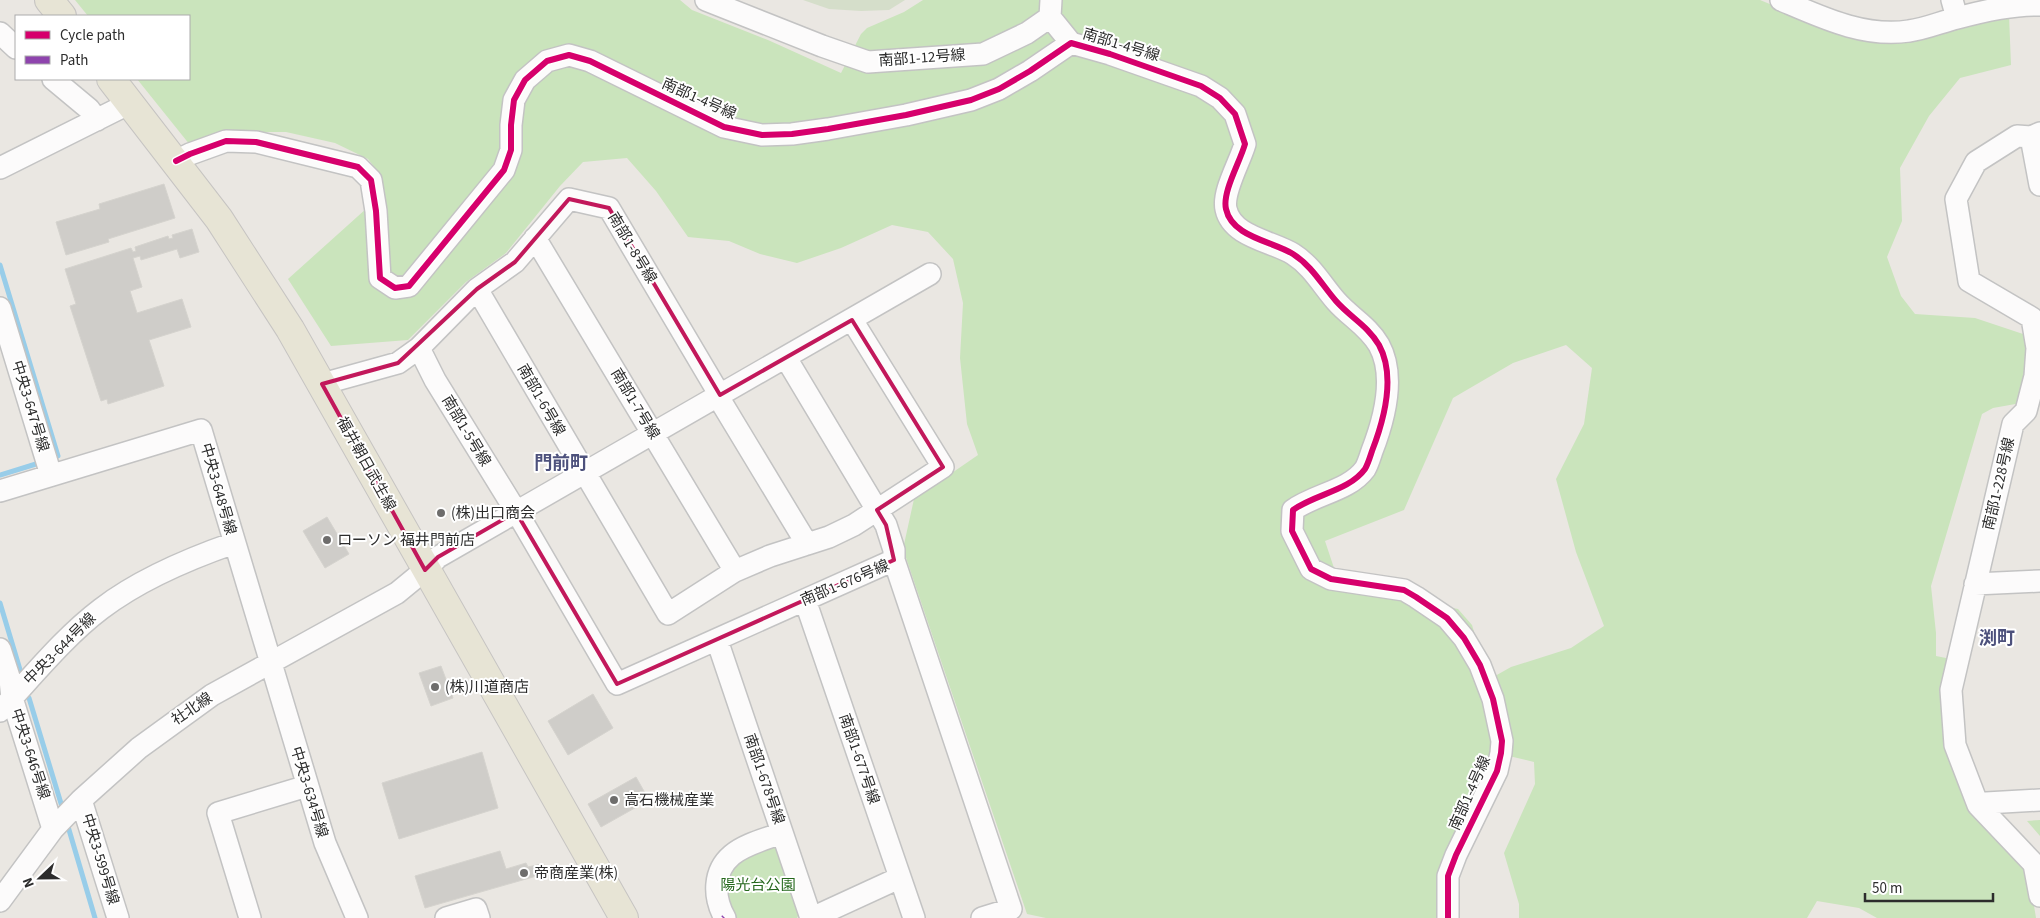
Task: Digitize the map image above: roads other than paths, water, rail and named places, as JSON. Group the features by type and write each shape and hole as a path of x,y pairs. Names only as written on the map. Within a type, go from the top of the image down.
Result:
{"main road":[{"path":"49,0 61,15"},
{"name":"福井朝日武生線","path":"112,80 176,161 219,219 258,277 322,384 624,918"}],"street":[{"name":"南部1-12号線","path":"706,0 814,43 868,62 984,54 1027,33 1051,9"},
{"path":"1781,0 1800,5 1838,23 1877,32 1909,31 1955,9 2040,5"},
{"path":"1051,9 1071,42"},
{"path":"0,33 15,47"},
{"name":"南部1-4号線","path":"176,161 226,141 256,142 358,166 371,180 376,211 380,278 395,288 409,286 504,170 512,150 511,125 514,100 525,80 547,61 569,55 590,61 724,126 762,135 792,134 828,129 906,115 971,100 999,89 1071,42 1163,71 1201,86 1220,98 1235,114 1245,144 1227,192 1225,208 1230,219 1245,232 1292,254 1314,272 1339,305 1364,324 1378,344 1386,364 1386,400 1379,434 1365,468 1350,483 1304,502 1293,510 1292,531 1311,569 1331,579 1404,590 1447,618 1464,638 1480,664 1496,715 1502,741 1502,753 1497,771 1456,855 1448,876 1448,918"},
{"path":"54,80 89,109 97,120"},
{"path":"0,168 130,103"},
{"path":"2036,135 2040,185"},
{"name":"南部1-228号線","path":"2036,135 2017,136 1976,162 1956,199 1969,281 2032,318 2038,338 2035,376 2026,411 2013,424 1950,690 1955,745 1978,805 2034,864 2040,896"},
{"name":"南部1-8号線","path":"322,384 398,363 419,348 477,289 515,262 569,199 609,208 807,544"},
{"name":"南部1-7号線","path":"535,238 735,571"},
{"name":"社北線","path":"0,901 65,817 139,748 212,695 397,593 426,570 438,557 930,274"},
{"name":"南部1-6号線","path":"477,289 668,614 735,571"},
{"name":"中央3-647号線","path":"0,308 51,475"},
{"path":"735,571 770,556 829,537 877,510 944,467 852,320"},
{"name":"南部1-5号線","path":"419,348 435,380 516,512"},
{"path":"786,358 886,525 894,550 894,560"},
{"path":"2013,424 2040,423"},
{"name":"中央3-648号線","path":"0,491 201,430 270,662"},
{"name":"南部1-676号線","path":"516,512 617,684 894,560 1011,909 982,918"},
{"name":"中央3-644号線","path":"6,705 76,631 102,608 134,588 174,567 234,543"},
{"path":"1975,584 2040,581"},
{"name":"南部1-677号線","path":"805,600 914,918"},
{"name":"南部1-678号線","path":"717,640 811,918"},
{"name":"中央3-646号線","path":"0,649 10,680 6,705 65,817"},
{"name":"中央3-634号線","path":"270,662 325,843 357,918"},
{"path":"250,918 218,812 307,786"},
{"path":"1978,805 2040,800"},
{"name":"中央3-599号線","path":"65,817 118,918"},
{"path":"724,918 719,908 716,894 716,882 722,868 732,855 744,848 782,833"},
{"path":"811,918 900,878"},
{"path":"446,918 476,909 479,918"}],"waterway":[{"path":"0,265 58,456 55,457"},
{"path":"0,475 36,464"},
{"path":"0,603 21,673"},
{"path":"29,698 63,810"},
{"path":"67,823 95,918"}],"place":[{"name":"(株)出口商会","path":"441,513"},
{"name":"ローソン 福井門前店","path":"327,540"},
{"name":"(株)川道商店","path":"435,687"},
{"name":"高石機械産業","path":"614,800"},
{"name":"帝商産業(株)","path":"524,873"}],"district":[{"name":"門前町","path":"561,463"},
{"name":"渕町","path":"1997,638"}],"park label":[{"name":"陽光台公園","path":"758,885"}]}
